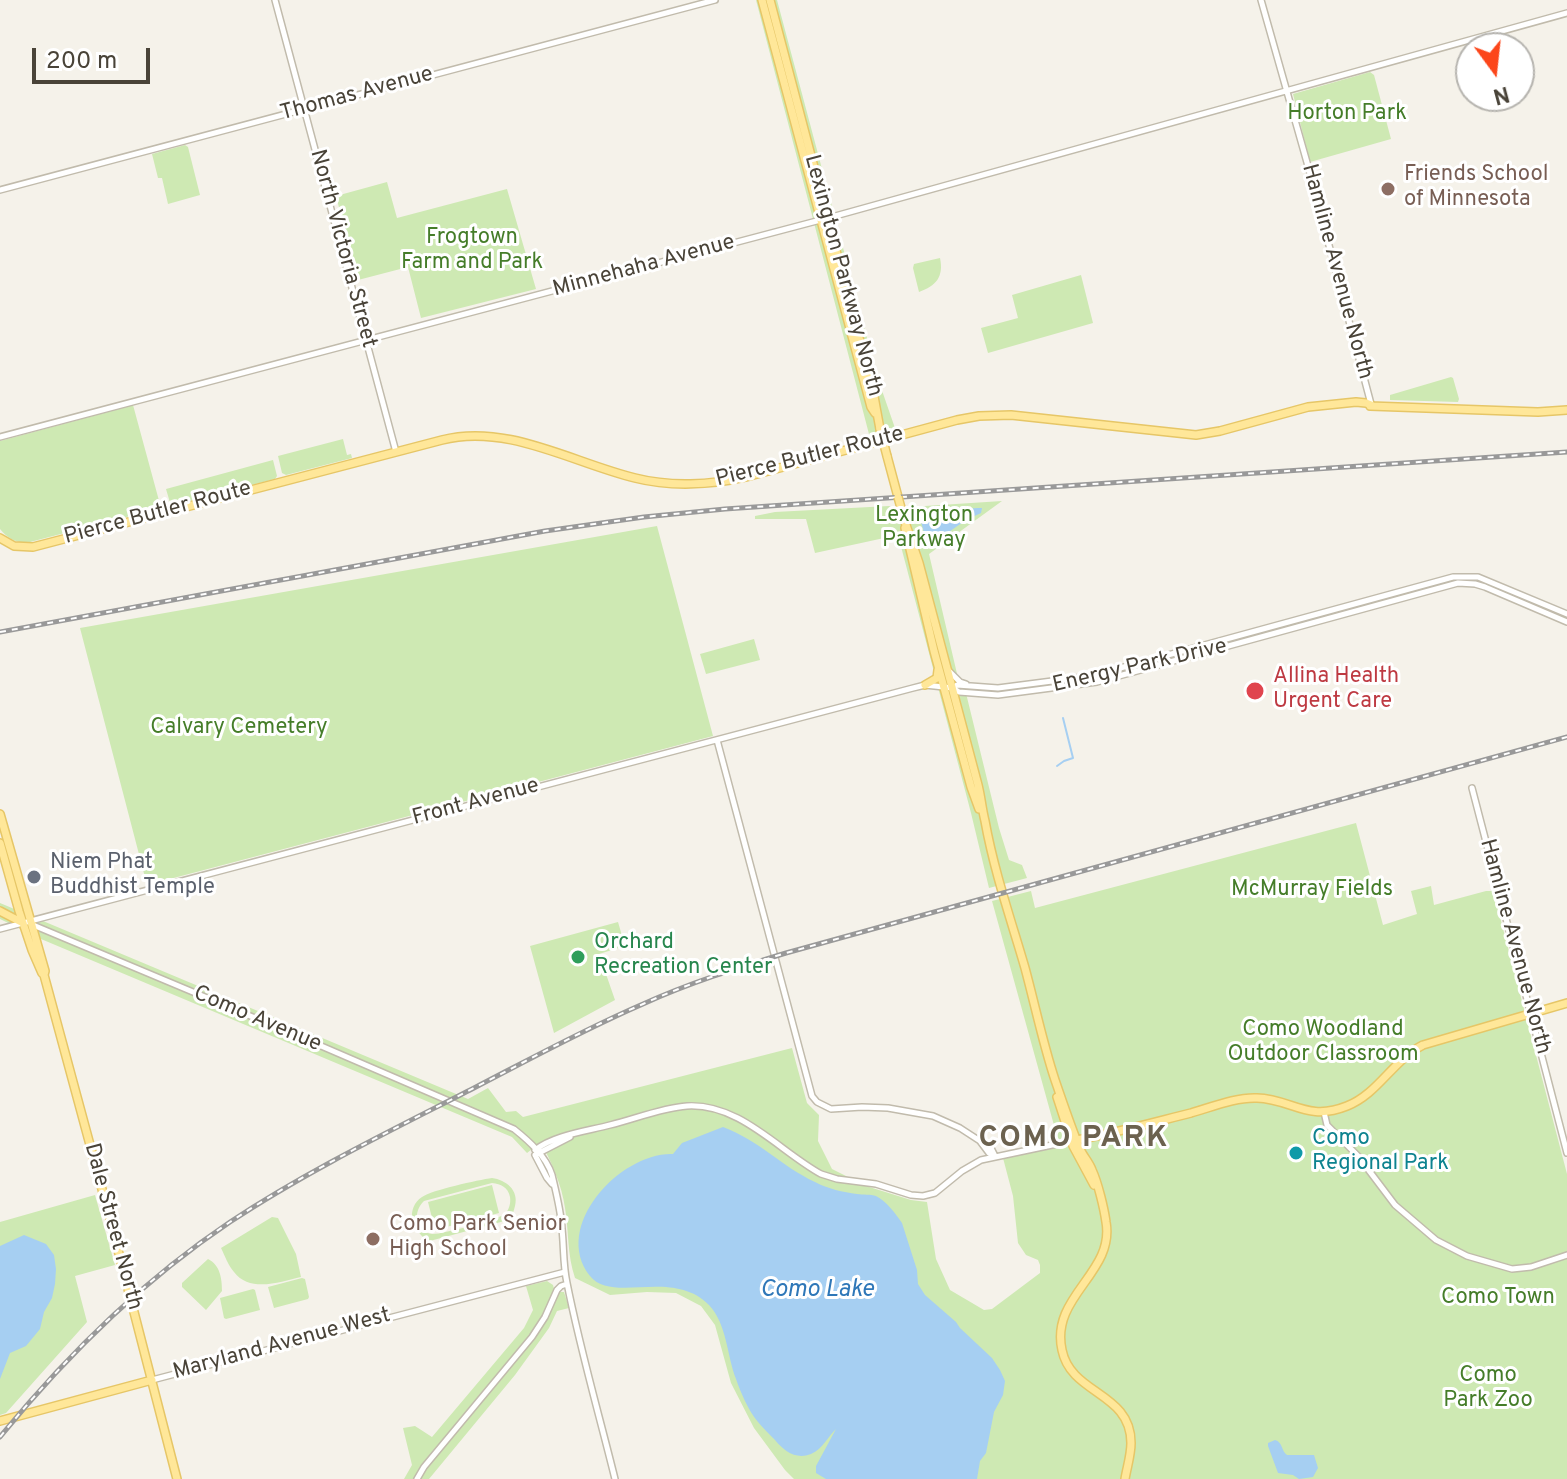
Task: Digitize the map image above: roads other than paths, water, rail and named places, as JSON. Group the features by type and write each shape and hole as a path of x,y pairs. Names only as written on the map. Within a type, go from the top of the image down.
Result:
{"main road":[{"name":"Lexington Parkway North","path":"762,0 872,386 876,415 904,519"},
{"name":"Lexington Parkway North","path":"770,0 824,219"},
{"name":"Pierce Butler Route","path":"0,538 14,546 33,547 450,438 485,436 516,441 640,479 710,483 746,477 979,416 1011,415 1196,435 1308,407 1349,404 1538,412 1567,410"},
{"path":"904,519 938,664 949,687"},
{"path":"904,519 948,669 949,687 971,787 985,822 1056,1082 1074,1140 1092,1169 1102,1204 1107,1237 1102,1256 1069,1304 1060,1338 1064,1359 1072,1373 1112,1402 1125,1419 1131,1446 1125,1479"},
{"path":"925,685 937,678 938,664"},
{"path":"0,814 28,923"},
{"path":"0,843 28,923"},
{"name":"Como Avenue","path":"0,911 28,923"},
{"name":"Dale Street North","path":"28,923 44,967 177,1479"},
{"path":"1074,1140 1133,1129 1252,1098 1273,1100 1302,1110 1324,1112 1343,1108 1362,1098 1407,1054 1423,1045 1567,1003"},
{"name":"Maryland Avenue West","path":"0,1421 152,1380"}],"street":[{"name":"North Victoria Street","path":"275,0 396,452"},
{"name":"Thomas Avenue","path":"0,190 715,0"},
{"name":"Hamline Avenue North","path":"1261,0 1371,405"},
{"name":"Minnehaha Avenue","path":"0,437 824,219 1567,13"},
{"name":"Energy Park Drive","path":"949,687 1008,687 1091,676 1461,576 1478,577 1567,614"},
{"name":"Energy Park Drive","path":"949,687 959,692 998,695 1083,685 1458,583 1485,587 1567,622"},
{"path":"948,669 960,682 979,688"},
{"name":"Front Avenue","path":"0,929 925,685 949,687"},
{"path":"717,740 810,1091 817,1102 831,1109 862,1107 933,1116 984,1141 995,1156"},
{"name":"Hamline Avenue North","path":"1472,788 1567,1153"},
{"name":"Como Avenue","path":"28,923 514,1129 537,1152"},
{"path":"537,1152 548,1142 672,1109 706,1107 734,1116 826,1176 876,1184 915,1196 938,1191 969,1166 995,1156 1074,1140"},
{"path":"1324,1112 1327,1125 1358,1156 1395,1205 1436,1240 1467,1256 1512,1269 1531,1267 1567,1255"},
{"path":"537,1152 575,1135"},
{"path":"547,1164 547,1153 555,1144"},
{"path":"537,1152 547,1164 552,1177 560,1213 567,1284 615,1479"},
{"path":"537,1152 552,1184"},
{"name":"Maryland Avenue West","path":"152,1380 565,1272"},
{"path":"540,1278 552,1281 558,1289"},
{"path":"417,1479 537,1329 558,1289 567,1284"}],"water":[{"path":"982,508 981,513 933,543 927,543 919,515 922,512"},
{"name":"Como Lake","path":"723,1127 820,1184 841,1191 876,1196 900,1219 917,1270 918,1284 925,1295 992,1358 1005,1381 977,1479 826,1479 816,1473 816,1466 836,1429 811,1454 800,1456 786,1451 758,1422 745,1401 720,1321 709,1305 694,1294 678,1289 613,1287 600,1284 590,1276 580,1256 579,1236 585,1215 597,1196 633,1165 653,1157 673,1154 682,1143"},
{"path":"24,1235 46,1244 54,1255 55,1284 40,1329 26,1346 10,1353 0,1379 0,1246"},
{"path":"1275,1440 1287,1455 1314,1455 1318,1468 1313,1477 1299,1479 1278,1473 1268,1446"}],"waterway":[{"path":"1057,766 1073,758 1063,718"}],"railway":[{"path":"0,632 545,531 644,517 1567,452"},
{"path":"0,1437 52,1377 107,1321 166,1269 230,1222 350,1152 558,1044 660,996 786,953 1567,737"}],"place":[{"name":"Friends School of Minnesota","path":"1388,189"},
{"name":"Allina Health Urgent Care","path":"1255,691"},
{"name":"Niem Phat Buddhist Temple","path":"34,877"},
{"name":"Orchard Recreation Center","path":"578,957"},
{"name":"Como Regional Park","path":"1296,1153"},
{"name":"Como Park Senior High School","path":"373,1239"}],"district":[{"name":"COMO PARK","path":"1074,1140"}],"park label":[{"name":"Horton Park","path":"1347,115"},
{"name":"Frogtown Farm and Park","path":"472,252"},
{"name":"Lexington Parkway","path":"924,530"},
{"name":"Calvary Cemetery","path":"239,729"},
{"name":"McMurray Fields","path":"1312,891"},
{"name":"Como Woodland Outdoor Classroom","path":"1323,1044"},
{"name":"Como Town","path":"1498,1299"},
{"name":"Como Park Zoo","path":"1488,1390"}]}
